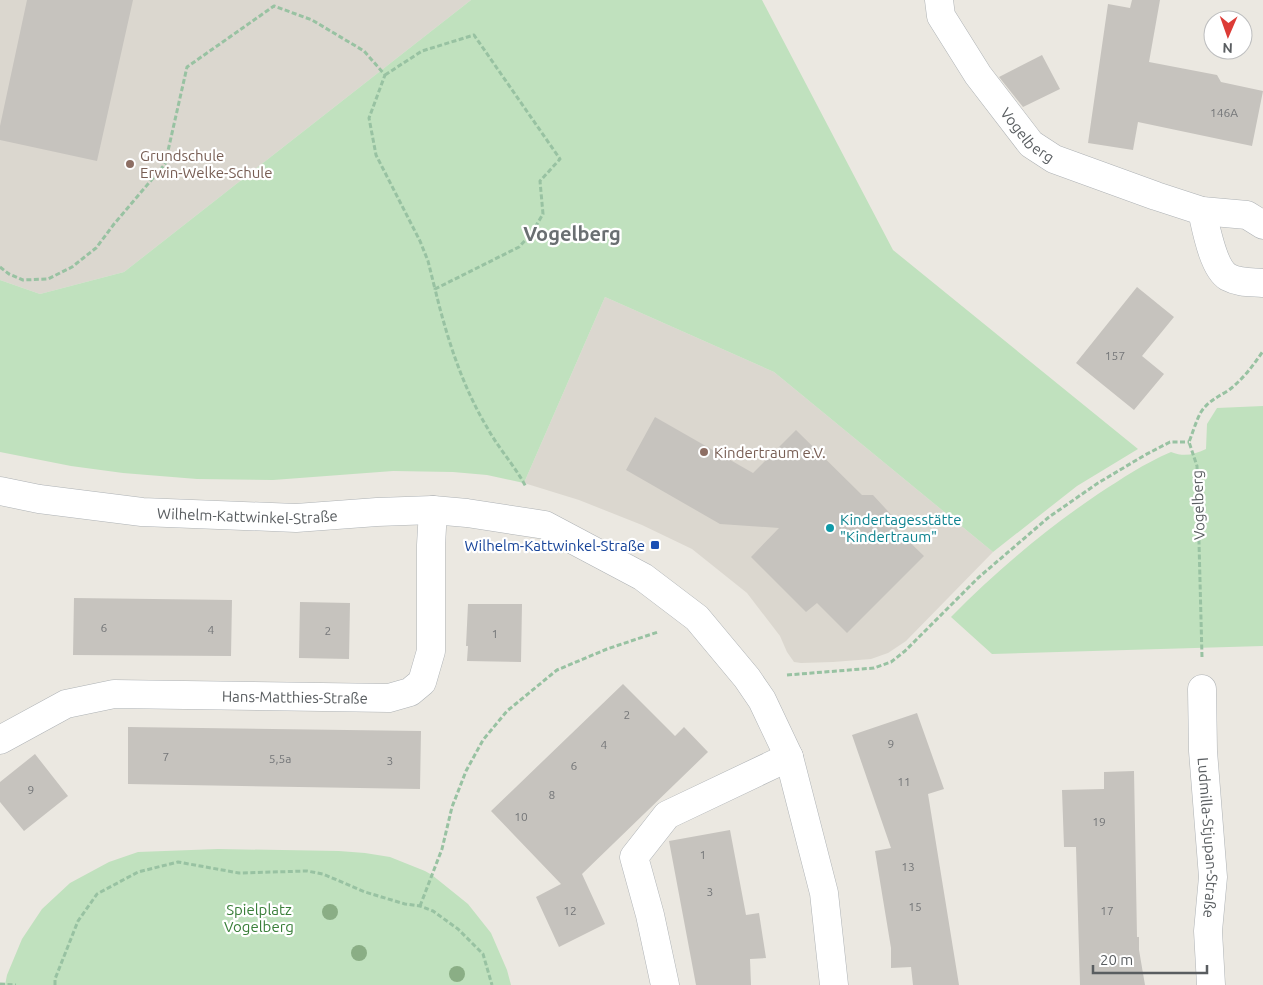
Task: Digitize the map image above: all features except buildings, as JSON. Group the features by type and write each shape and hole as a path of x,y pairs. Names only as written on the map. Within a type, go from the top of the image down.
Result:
{"street":[{"name":"Vogelberg","path":"939,0 941,16 978,75 1032,144 1054,159 1156,196 1202,211 1247,215 1263,225"},
{"path":"1202,211 1207,233 1221,271 1229,277 1244,282 1263,283"},
{"name":"Wilhelm-Kattwinkel-Straße","path":"0,491 39,499 142,512 296,518 433,510 467,513 545,525 643,577 697,618 747,678 762,700 789,757 824,893 834,985"},
{"name":"Hans-Matthies-Straße","path":"0,740 66,704 114,694 389,698 410,692 422,682 431,651 431,545 433,510"},
{"name":"Ludmilla-Stjupan-Straße","path":"1202,689 1203,752 1213,877 1208,931 1211,985"},
{"path":"664,985 650,915 634,857 667,815 789,757"}],"path":[{"path":"0,267 23,280 48,279 72,267 96,248 165,164 187,67 274,6 312,20 364,51 385,75"},
{"path":"435,290 518,247 531,234 543,214 540,181 560,159 474,35 422,51 385,75 369,118 376,155 420,241 428,261 435,290 445,328 470,396 488,430 524,483 545,525"},
{"path":"747,678 874,668 890,662 905,652 978,578 1049,517 1098,483 1145,455 1170,442 1189,442 1201,412 1214,398 1228,391 1245,376 1263,352"},
{"name":"Vogelberg","path":"1189,442 1197,466 1202,689"},
{"path":"420,906 442,849 452,807 466,772 483,740 507,711 557,670 607,649 642,638"},
{"path":"55,985 55,979 78,921 97,894 138,872 178,862 239,873 307,871 323,874 365,892 433,911 458,929 483,954 492,985"},
{"path":"0,984 16,985"}],"shaded area":[{"name":"Grundschule Erwin-Welke-Schule","path":"0,0 471,0 124,272 40,294 0,280"},
{"name":"Kindertraum e.V.","path":"605,297 774,372 993,552 906,641 888,653 871,659 833,662 794,662 780,636 747,593 692,549 642,525 579,500 524,483"}],"green space":[{"path":"471,0 762,0 893,250 1138,449 1077,486 993,552 774,372 605,297 524,483 487,475 453,472 393,471 273,480 197,479 123,473 71,466 0,452 0,280 40,294 124,272"},
{"path":"1263,406 1263,646 992,654 951,617 1021,552 1098,494 1142,466 1171,452 1188,455 1206,449 1207,424 1217,408"},
{"name":"Spielplatz Vogelberg","path":"218,849 365,853 390,857 425,871 468,904 491,933 507,970 511,985 5,985 7,975 22,939 42,909 70,883 109,862 138,852"}],"place":[{"name":"Grundschule Erwin-Welke-Schule","path":"130,164"},
{"name":"Kindertraum e.V.","path":"704,452"},
{"name":"Kindertagesstätte \"Kindertraum\"","path":"830,528"},
{"name":"Wilhelm-Kattwinkel-Straße","path":"655,545"}],"district":[{"name":"Vogelberg","path":"572,233"}]}
